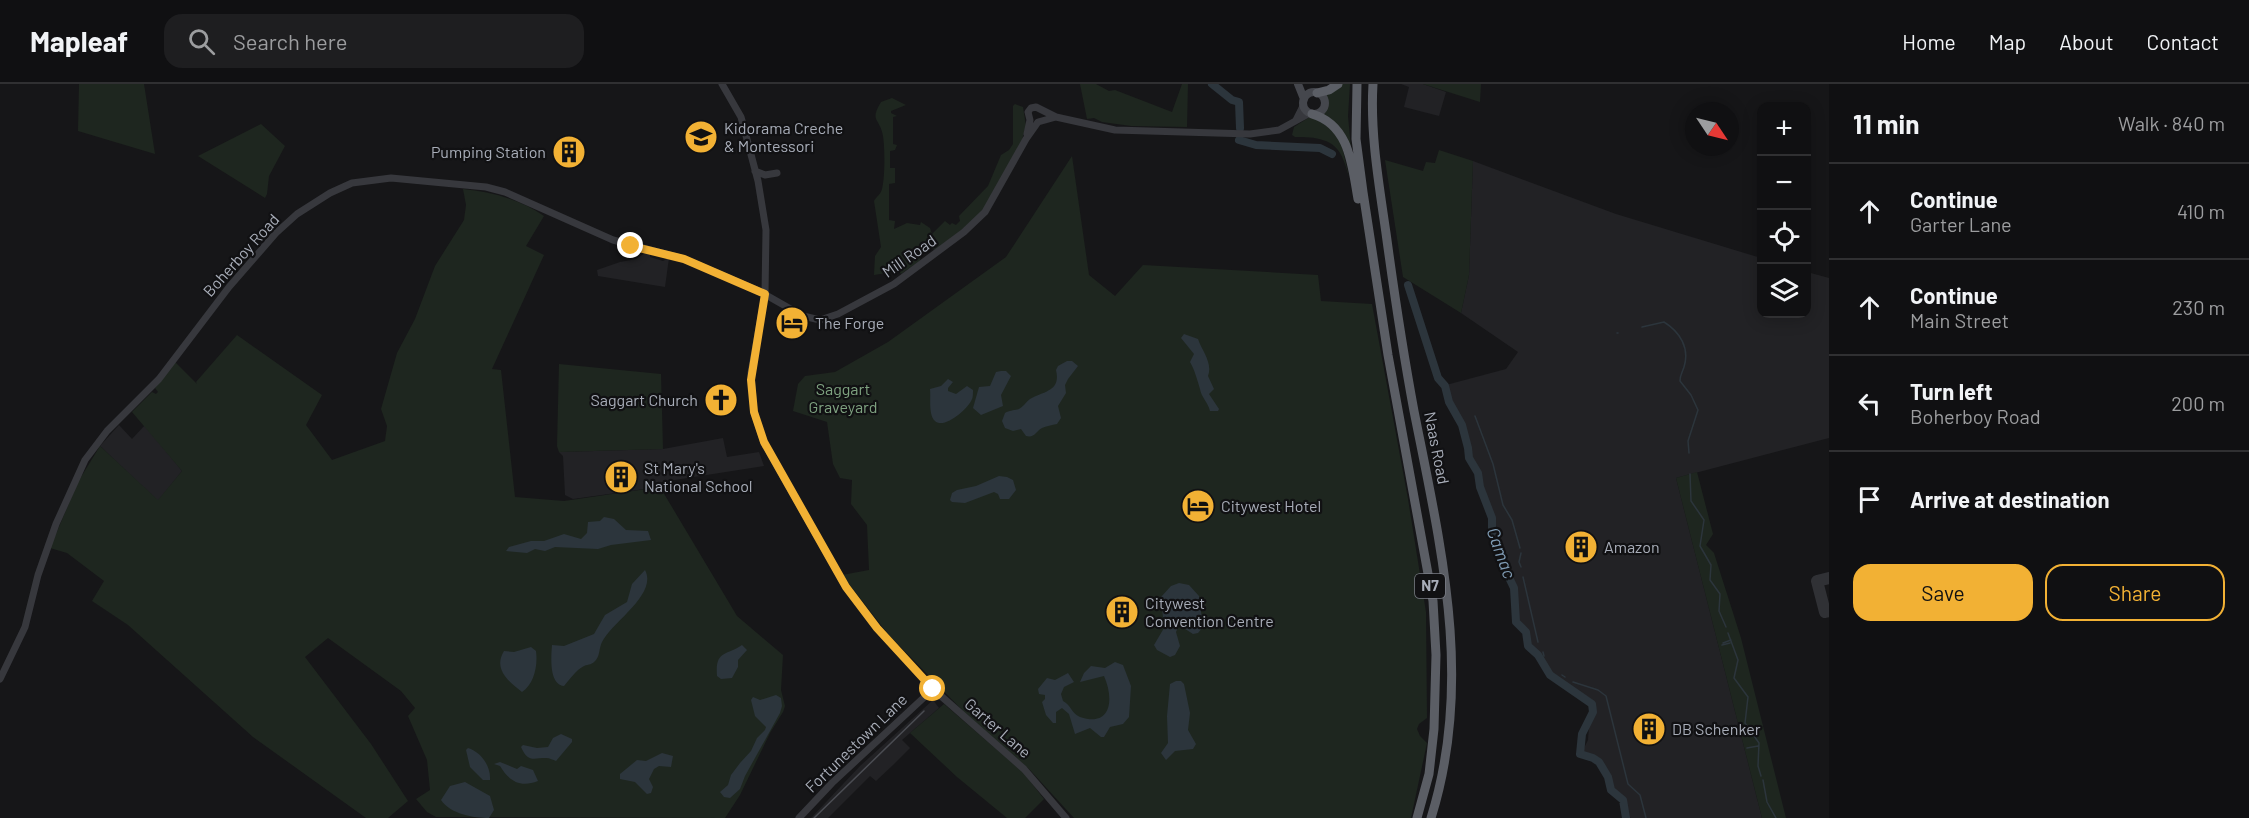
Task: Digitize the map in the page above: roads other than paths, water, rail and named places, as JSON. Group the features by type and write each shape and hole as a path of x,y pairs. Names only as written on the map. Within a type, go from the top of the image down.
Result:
{"highway":[{"path":"1308,98 1338,84"},
{"name":"Naas Road","path":"1357,84 1358,150 1388,355 1428,571 1435,632 1434,729 1429,774 1418,818"},
{"name":"Naas Road","path":"1373,84 1374,139 1385,229 1404,356 1445,573 1452,642 1449,729 1431,818"},
{"name":"N7","path":"1378,84 1378,139 1385,229"},
{"name":"N7","path":"1311,114 1326,119 1337,128 1347,146 1388,355"}],"main road":[{"path":"1299,85 1308,98 1311,114 1318,113 1323,108 1323,98 1308,98"}],"street":[{"name":"Garter Lane","path":"722,84 741,117 755,171 766,230 765,294 751,384 756,420 769,453 856,601 889,642 933,689 1024,769 1066,818"},
{"path":"1293,124 1308,98"},
{"path":"1056,117 1039,121 1030,120 1028,115 1029,110 1036,107 1056,117 1115,130 1250,134 1273,132 1311,114"},
{"path":"1039,121 1043,115 1041,109"},
{"name":"Mill Road","path":"1026,139 1030,120"},
{"name":"Mill Road","path":"765,294 803,316 820,320 838,314 894,284 955,240 981,217 1026,139 1039,121"},
{"path":"755,171 763,175 777,173"},
{"name":"Boherboy Road","path":"0,679 25,627 38,574 85,460 107,432 159,379 229,287 276,233 297,214 330,193 352,183 391,178 486,187 512,194 613,240 684,259 765,294"},
{"name":"Fortunestown Lane","path":"799,818 831,783 933,689"}],"waterway":[{"name":"Camac","path":"1212,84 1232,100 1239,102 1240,128"},
{"name":"Camac","path":"1239,140 1256,145 1320,148 1332,154"},
{"name":"Camac","path":"1408,285 1438,378 1445,386 1449,402 1462,425 1469,458 1478,473 1480,487 1492,518 1492,535 1499,547 1504,567 1514,588 1516,622 1526,632 1528,646 1538,655 1550,675 1592,704 1593,712 1582,734 1580,754 1599,762 1608,777 1611,790 1623,800 1626,818"},
{"path":"1642,327 1664,322 1675,331 1685,347 1686,360 1680,381 1691,395 1698,410 1688,441 1689,453"},
{"path":"1475,416 1493,464 1503,505 1512,520 1520,548"},
{"path":"1690,474 1691,501 1704,520 1700,546 1711,565 1710,580 1720,594 1719,611 1726,627"},
{"path":"1521,553 1519,562 1521,567"},
{"path":"1523,577 1538,642"},
{"path":"1728,633 1738,660 1734,678 1748,697 1745,723 1759,743 1758,766 1761,776"},
{"path":"1723,643 1731,640"},
{"path":"1722,645 1730,643"},
{"path":"1543,652 1544,656"},
{"path":"1573,682 1598,690 1606,696 1628,784 1640,795 1646,818"},
{"path":"1747,748 1758,746"},
{"path":"1763,780 1767,802 1776,818"}],"tram line":[{"path":"814,818 924,711"}],"place":[{"name":"Kidorama Creche & Montessori","path":"701,137"},
{"name":"Pumping Station","path":"569,152"},
{"name":"The Forge","path":"792,323"},
{"name":"Saggart Church","path":"721,400"},
{"name":"St Mary's National School","path":"621,477"},
{"name":"Citywest Hotel","path":"1198,506"},
{"name":"Amazon","path":"1581,547"},
{"name":"Citywest Convention Centre","path":"1122,612"},
{"name":"DB Schenker","path":"1649,729"}],"park label":[{"name":"Saggart Graveyard","path":"843,398"}]}
